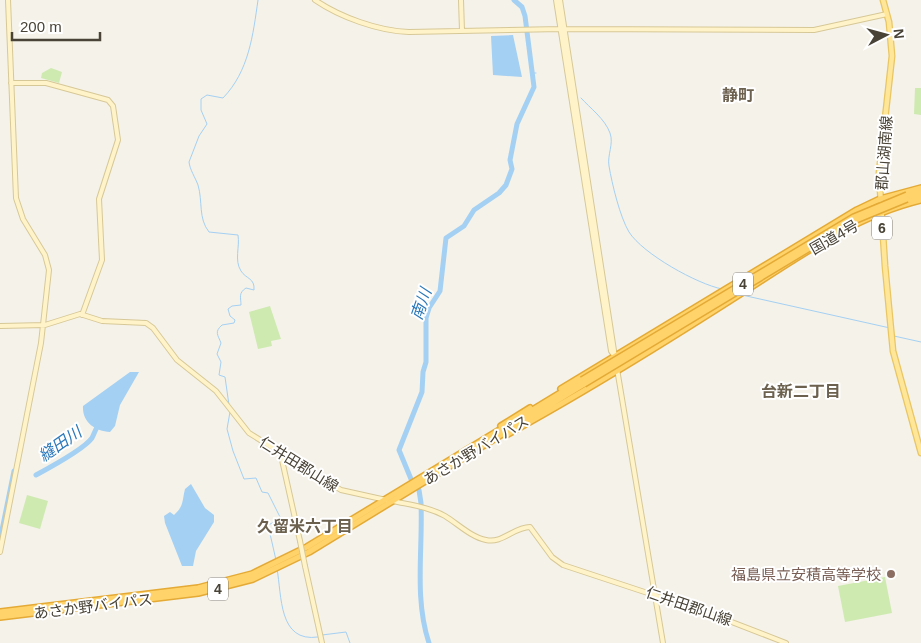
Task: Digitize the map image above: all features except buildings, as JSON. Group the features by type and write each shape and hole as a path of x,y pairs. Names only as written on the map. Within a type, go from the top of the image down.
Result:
{"highway":[{"path":"880,199 921,188"},
{"name":"あさか野バイパス","path":"0,612 183,591 236,580 269,567 372,507 460,460 583,382 854,217 921,192"},
{"name":"あさか野バイパス","path":"907,197 921,196"},
{"name":"4","path":"468,449 510,420 849,215 880,199"},
{"name":"国道4号","path":"617,370 840,233 881,213 921,200"},
{"name":"4","path":"460,460 617,370"},
{"name":"あさか野バイパス","path":"422,480 468,449 583,382"},
{"name":"あさか野バイパス","path":"0,617 176,596 237,584 270,572 309,552 393,501 411,486"}],"main road":[{"name":"郡山湖南線","path":"883,0 887,14 892,69 879,173 892,351 921,453"}],"street":[{"path":"0,552 43,325 48,263 41,247 23,219 17,202 8,0"},
{"path":"315,0 336,11 385,29 409,32 532,29 814,30 887,14"},
{"path":"461,0 462,31"},
{"path":"558,0 611,351 615,357 663,643"},
{"path":"11,83 48,83 108,100 113,106 118,140 99,199 102,260 82,315"},
{"name":"仁井田郡山線","path":"0,326 43,325 82,315 102,321 140,322 151,326 172,356 216,391 247,431 341,490 426,508 446,516 486,541 497,540 523,528 530,528 552,557 563,565 654,594 786,643"},
{"path":"280,452 322,643"},
{"path":"371,497 372,507"}],"green space":[{"path":"51,68 62,72 59,83 41,78 42,73"},
{"path":"915,88 921,88 921,115 914,114"},
{"path":"270,306 281,339 271,341 272,346 258,349 249,312"},
{"path":"27,495 48,501 40,529 19,523"},
{"path":"885,577 892,613 845,622 838,586"}],"water":[{"path":"513,35 522,77 493,75 491,36"},
{"path":"130,372 139,372 120,405 115,426 110,432 99,430 90,425 83,412 83,406"},
{"path":"191,484 205,508 214,515 214,522 196,551 193,566 182,566 164,516 170,512 174,515 180,509 185,489"}],"waterway":[{"path":"229,405 225,377 219,375 221,362 217,354 221,343 217,332 222,325 234,323 235,320 230,316 228,309 232,306 241,305 240,296 242,292 246,288 254,290 254,286 252,281 243,274 239,267 238,235 209,232 206,227 203,221 198,185 189,162 199,136 207,124 201,110 201,99 207,95 223,98 239,76 252,39 258,0"},
{"name":"南川","path":"429,643 424,626 420,591 421,503 419,490 411,479 399,450 422,392 423,372 426,362 426,318 429,308 440,291 446,238 464,226 474,210 499,193 506,185 512,169 510,160 517,124 534,87 525,16 522,7 514,0"},
{"path":"581,98 601,118 610,133 610,173 614,191 629,232 636,241 671,267 685,275 722,289"},
{"path":"742,295 890,328"},
{"path":"893,330 894,336 921,342"},
{"path":"230,412 227,429 244,479 256,478 262,492 268,493 280,517 279,520 268,525 276,560"},
{"name":"縫田川","path":"36,475 82,447 92,438 99,424"},
{"name":"縫田川","path":"0,540 14,471"},
{"path":"277,569 284,615 289,625 295,633 305,637 318,637"},
{"path":"322,635 346,632 350,643"}],"place":[{"name":"福島県立安積高等学校","path":"891,574"}],"district":[{"name":"静町","path":"738,95"},
{"name":"台新二丁目","path":"801,391"},
{"name":"久留米六丁目","path":"305,526"}]}
